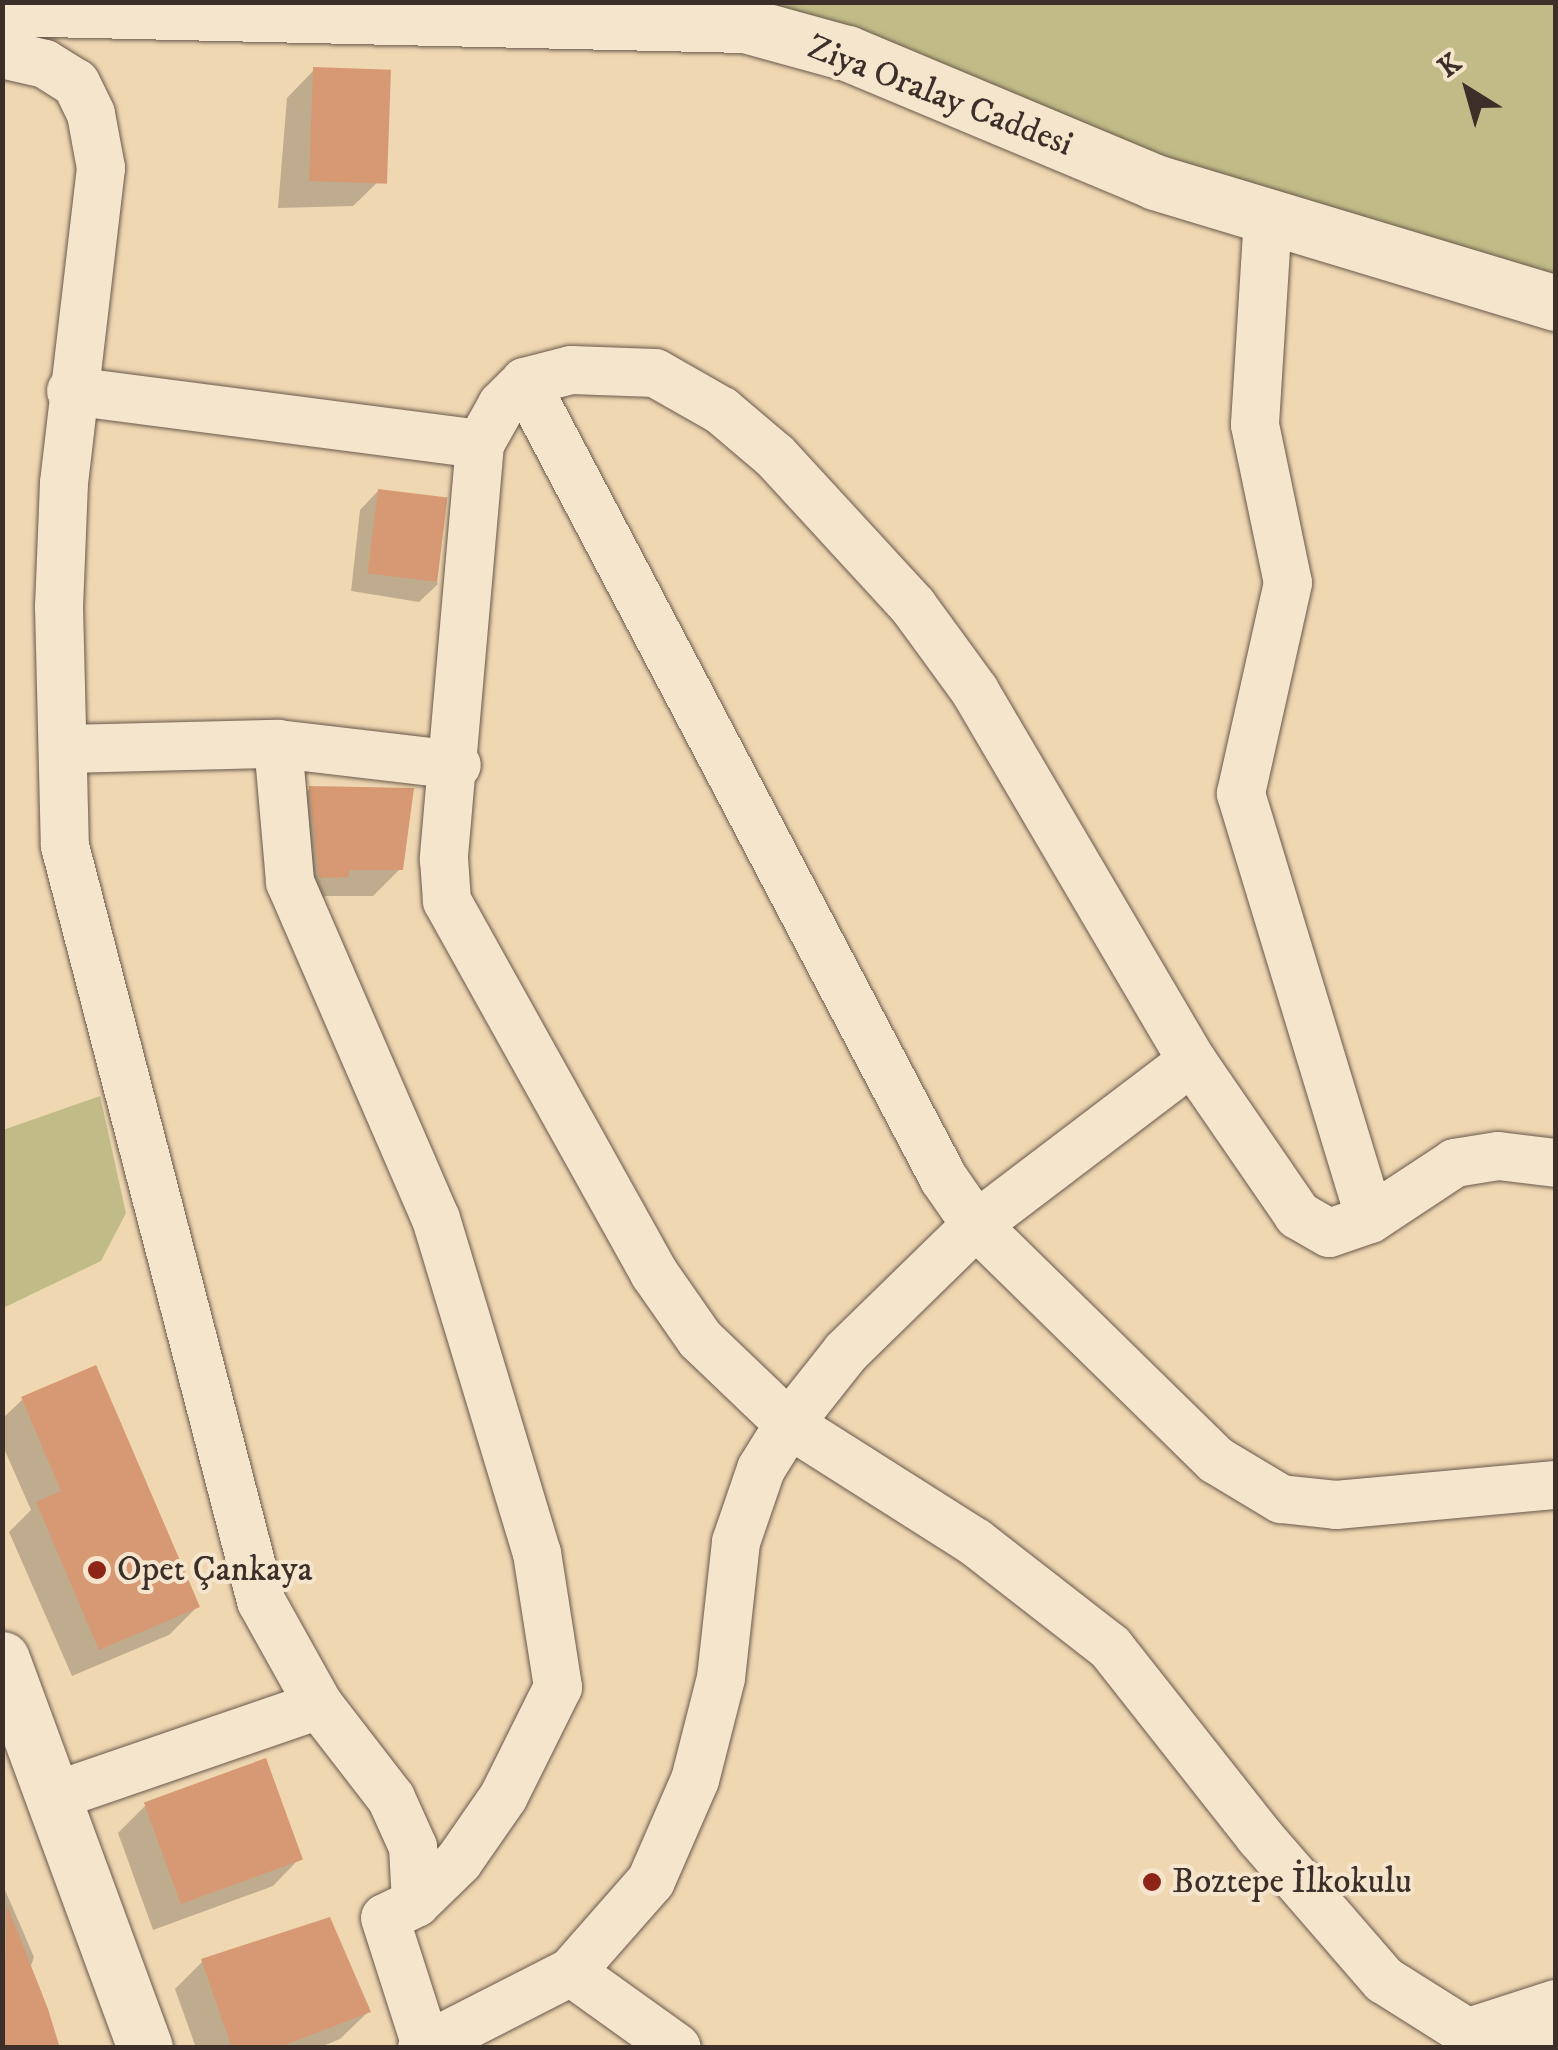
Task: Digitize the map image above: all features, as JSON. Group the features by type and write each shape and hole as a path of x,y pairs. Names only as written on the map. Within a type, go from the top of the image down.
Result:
{"main road":[{"name":"Ziya Oralay Caddesi","path":"2,8 745,24 847,53 1155,182 1556,303"},
{"path":"2,1659 145,2048"}],"street":[{"path":"2,54 65,72 91,114 101,168 72,390 59,606 66,749 64,846 248,1550 284,1651 319,1706 391,1798 413,1847 416,1903"},
{"path":"1268,217 1255,425 1288,583 1241,794 1370,1219"},
{"path":"1556,1162 1498,1156 1455,1164 1370,1219 1330,1234 1298,1214 1192,1062 975,691 913,606 775,456 722,411 655,373 572,370 525,382 502,405 480,444 457,765 444,859 447,901 464,940 654,1273 700,1339 789,1424 975,1542 1110,1648 1384,1980 1456,2040 1556,2047"},
{"path":"525,382 944,1180 976,1225 1216,1460 1281,1500 1336,1504 1556,1485"},
{"path":"72,390 480,444"},
{"path":"66,749 278,744 457,765"},
{"path":"278,744 290,882 436,1219 537,1554 558,1687 504,1796 459,1861 416,1903 385,1918 424,2047 570,1972 651,1881 694,1780 721,1678 736,1542 761,1469 789,1424 846,1352 976,1225 1192,1062"},
{"path":"55,1796 319,1706"},
{"path":"570,1972 677,2048"},
{"path":"1456,2040 1556,2004"}],"shaded area":[{"path":"696,2 1555,3 1555,303"},
{"path":"100,1096 126,1213 101,1261 3,1308 3,1130"}],"building":[{"path":"313,67 391,70 387,184 309,181"},
{"path":"378,489 447,498 437,582 368,573"},
{"path":"309,786 414,788 403,870 350,870 348,877 319,878"},
{"path":"96,1365 200,1607 99,1650 36,1502 61,1491 21,1397"},
{"path":"266,1758 303,1859 181,1904 144,1802"},
{"path":"7,1905 48,2009 60,2048 2,2048"},
{"path":"330,1917 371,2012 277,2048 232,2048 201,1959"}],"place":[{"name":"Opet Çankaya","path":"97,1570"},
{"name":"Boztepe İlkokulu","path":"1152,1882"}]}
